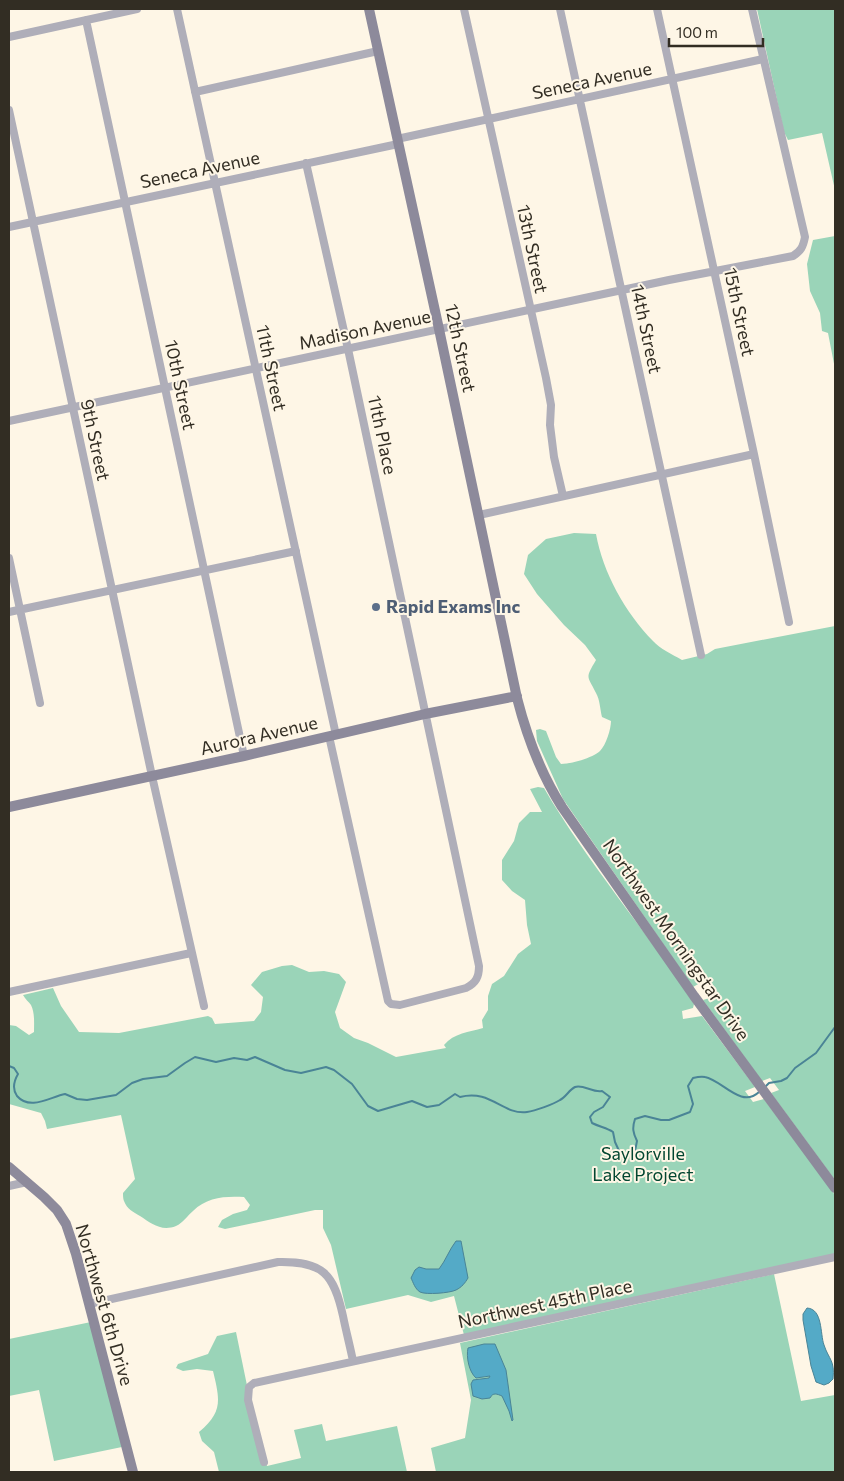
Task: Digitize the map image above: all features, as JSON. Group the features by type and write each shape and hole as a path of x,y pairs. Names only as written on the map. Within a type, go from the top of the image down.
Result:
{"main road":[{"name":"12th Street","path":"369,9 517,696"},
{"name":"Aurora Avenue","path":"9,807 425,714 517,696"},
{"name":"Northwest Morningstar Drive","path":"517,696 536,757 551,790 692,994 835,1188"},
{"name":"Northwest 6th Drive","path":"9,1167 52,1204 66,1224 73,1241 133,1472"}],"street":[{"path":"9,37 137,9"},
{"name":"11th Street","path":"176,9 296,551 386,997 391,1004 400,1004"},
{"name":"13th Street","path":"464,9 551,404 550,425 554,457 563,496"},
{"name":"14th Street","path":"560,9 701,655"},
{"name":"15th Street","path":"658,9 789,622"},
{"path":"752,9 763,59"},
{"name":"10th Street","path":"86,20 244,756"},
{"path":"195,92 378,51"},
{"name":"Seneca Avenue","path":"9,227 306,163 488,119 763,59"},
{"name":"Madison Avenue","path":"9,421 799,253 805,237 763,59"},
{"name":"9th Street","path":"9,110 152,776 204,1006"},
{"name":"11th Place","path":"306,163 348,349 479,966 477,980 466,988 400,1004"},
{"path":"479,515 754,454"},
{"path":"9,612 296,551"},
{"path":"9,558 40,703"},
{"path":"9,992 191,953"},
{"path":"9,1186 26,1182"},
{"name":"Northwest 45th Place","path":"264,1462 248,1394 249,1387 254,1383 835,1257"},
{"path":"89,1304 278,1262 293,1262 316,1268 330,1279 335,1287 353,1361"}],"green space":[{"path":"757,9 835,9 835,190 822,133 788,140 784,132"},
{"path":"835,236 835,369 828,333 822,331 820,313 810,291 807,264 813,240"},
{"path":"574,533 596,534 599,549 610,577 633,618 656,644 682,660 707,654 715,649 835,626 835,1180 771,1093 779,1090 770,1078 762,1081 703,1000 719,995 707,979 693,987 563,799 537,741 536,730 546,731 556,757 561,764 570,763 597,754 606,741 610,728 611,721 602,717 598,699 589,680 590,671 596,660 585,645 564,625 537,594 524,574 528,555 546,539"},
{"name":"Saylorville Lake Project","path":"544,788 579,844 694,1004 693,1008 682,1011 683,1019 702,1016 755,1087 745,1091 753,1102 764,1099 835,1195 835,1254 464,1335 454,1296 431,1302 408,1295 346,1309 331,1245 323,1228 323,1210 315,1210 225,1229 218,1227 222,1220 247,1210 250,1205 244,1197 223,1197 210,1200 198,1206 176,1226 166,1228 156,1226 130,1210 124,1200 123,1193 135,1179 121,1115 47,1129 41,1113 9,1104 9,1025 16,1026 29,1035 34,1032 32,1008 23,995 53,988 61,1006 79,1032 119,1033 208,1016 212,1018 215,1024 254,1021 261,1012 263,997 251,985 262,972 292,965 309,972 324,971 339,974 346,982 335,1012 340,1028 354,1038 396,1057 446,1048 444,1045 452,1038 483,1028 482,1020 488,1010 488,996 492,984 504,976 518,954 531,944 525,900 512,891 502,880 502,860 514,841 519,823 530,812 542,812 530,789"},
{"path":"774,1274 801,1401 835,1395 835,1472 436,1472 431,1448 465,1438 471,1400 460,1343"},
{"path":"91,1322 122,1447 54,1461 39,1390 9,1396 9,1339"},
{"path":"236,1332 250,1400 267,1466 301,1458 294,1430 322,1424 326,1441 397,1426 407,1472 219,1472 214,1452 202,1441 199,1432 212,1418 218,1405 213,1371 197,1369 183,1371 176,1368 178,1364 208,1354 217,1336"}],"water":[{"path":"456,1241 461,1241 468,1278 466,1282 456,1290 444,1293 420,1292 415,1287 411,1278 415,1270 419,1267 439,1269"},
{"path":"807,1308 812,1309 818,1317 824,1345 832,1364 833,1379 824,1385 816,1382 811,1366 803,1320 803,1314"},
{"path":"484,1344 495,1344 506,1370 512,1421 502,1396 494,1394 490,1398 482,1399 473,1396 471,1384 473,1380 489,1378 490,1376 476,1378 469,1364 468,1348"}],"waterway":[{"path":"766,1086 769,1083 787,1078 795,1068 816,1053 835,1027"},
{"path":"9,1066 14,1068 18,1074 14,1085 14,1091 17,1096 22,1100 34,1103 65,1094 77,1099 87,1100 116,1095 132,1083 143,1079 167,1076 195,1057 216,1062 234,1058 247,1060 255,1057 285,1070 301,1073 326,1067 334,1070 352,1084 368,1106 378,1111 412,1101 427,1107 439,1105 455,1094 460,1097 480,1096 510,1110 527,1112 562,1099 578,1086 602,1091 610,1097 603,1107 594,1112 590,1117 592,1123 613,1132 620,1153 627,1155 635,1151 637,1141 633,1130 635,1119 645,1116 669,1120 690,1112 693,1104 688,1086 693,1078 705,1077 711,1079 738,1096 752,1096 759,1092"}],"place":[{"name":"Rapid Exams Inc","path":"376,607"}]}
